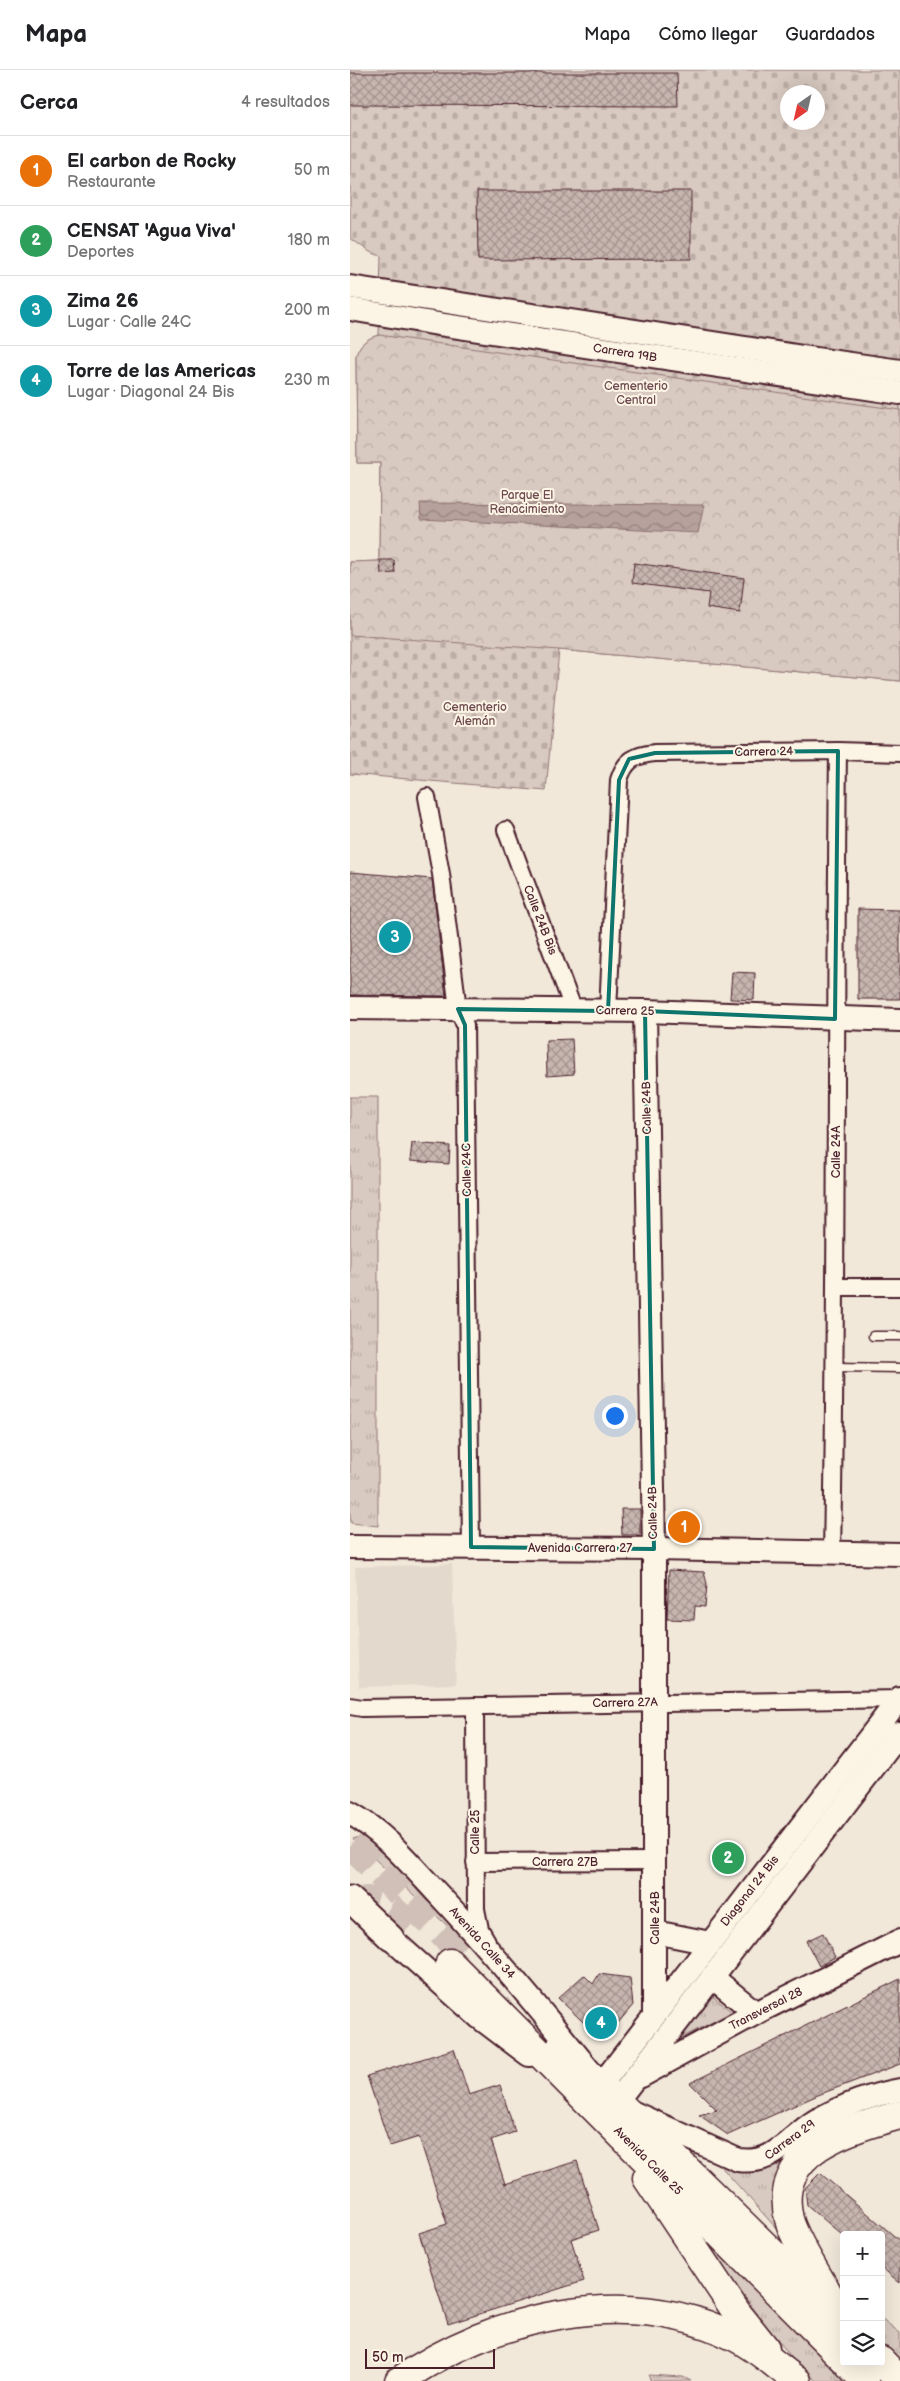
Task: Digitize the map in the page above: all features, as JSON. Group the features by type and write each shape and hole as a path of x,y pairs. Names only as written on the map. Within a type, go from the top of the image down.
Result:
{"highway":[{"name":"Avenida Calle 25","path":"455,1957 609,2104 842,2321"},
{"path":"843,2321 789,2220 786,2196 788,2186 798,2165 805,2156 854,2127 898,2096"},
{"name":"Avenida Calle 25","path":"609,2104 840,2355"},
{"path":"609,2104 737,2313 763,2345 797,2381"},
{"path":"399,2381 444,2353 476,2338 515,2325 570,2314 631,2310 661,2313 711,2326 750,2346 797,2381"},
{"path":"851,2366 865,2381"},
{"path":"885,2366 900,2381"}],"main road":[{"path":"350,1899 391,1938"}],"street":[{"name":"Carrera 19B","path":"350,287 803,357 900,370"},
{"name":"Carrera 19B","path":"350,309 438,324 900,393"},
{"name":"Carrera 24","path":"608,1011 619,780 622,770 630,759 640,754 655,753 838,751 900,753"},
{"name":"Calle 24A","path":"832,1554 836,1287 835,1019 838,751"},
{"name":"Calle 24C","path":"427,797 441,874 458,1009 465,1025 471,1548"},
{"name":"Calle 24B Bis","path":"506,830 574,1011"},
{"name":"Carrera 25","path":"350,1008 646,1011 900,1020"},
{"name":"Calle 24B","path":"646,1011 654,1549 654,2015"},
{"path":"836,1287 900,1287"},
{"name":"Avenida Carrera 27","path":"350,1547 654,1549 900,1554"},
{"name":"Carrera 27A","path":"350,1706 362,1708 900,1699"},
{"name":"Diagonal 24 Bis","path":"609,2104 654,2015 900,1699"},
{"name":"Calle 25","path":"475,1706 476,1913 480,1929 494,1954"},
{"name":"Diagonal 24 Bis","path":"609,2104 634,2080 900,1734"},
{"name":"Avenida Calle 34","path":"350,1813 374,1829 397,1850 494,1954 609,2104"},
{"path":"350,1824 364,1824 374,1829"},
{"name":"Carrera 27B","path":"475,1862 655,1861"},
{"path":"350,1904 480,2018 609,2104"},
{"path":"654,1932 710,1943"},
{"name":"Transversal 28","path":"634,2080 756,2013 900,1940"},
{"path":"712,1977 756,2013"},
{"name":"Carrera 29","path":"609,2104 738,2160 751,2162 771,2157 804,2129 828,2114 866,2098 898,2096"}],"lane":[{"path":"873,1336 900,1336"},
{"path":"835,1367 900,1368"}],"highlighted area":[{"path":"838,751 835,1019 645,1011 654,1549 471,1547 465,1025 458,1009 608,1011 619,780 629,759 655,753"}],"shaded area":[{"path":"452,1564 456,1684 359,1687 355,1567"}],"green space":[{"name":"Cementerio Central","path":"350,70 900,70 900,681 559,650 546,791 350,774 350,562 379,561 380,463 357,463 356,356 364,342 379,335 381,256 370,252 350,238"},
{"name":"Parque El Renacimiento","path":"379,335 900,410 900,681 559,650 350,635 350,562 379,561 380,463 357,463 356,356 364,342"},
{"path":"350,1097 378,1097 378,1526 351,1523 350,1515"},
{"path":"359,1837 367,1838 385,1849 467,1944 353,1839"},
{"path":"711,1995 732,2012 671,2043"},
{"path":"708,2152 746,2167 764,2167 786,2161 785,2238"},
{"path":"664,2193 850,2381 817,2381 795,2362"},
{"path":"885,2321 900,2333 900,2363 885,2347"},
{"path":"648,2375 683,2377 691,2381 651,2381"}],"water":[{"path":"420,503 704,505 698,533 421,519"}],"building":[{"path":"350,73 677,73 678,106 350,105"},
{"path":"477,191 691,191 691,259 478,260"},
{"path":"380,560 394,560 395,573 381,574"},
{"path":"634,563 744,578 740,613 707,608 709,593 632,583"},
{"path":"350,872 432,879 446,996 350,995"},
{"path":"858,909 900,910 900,999 858,999"},
{"path":"732,972 755,973 754,1000 730,999"},
{"path":"572,1039 574,1074 547,1076 546,1040"},
{"path":"412,1143 450,1146 449,1164 410,1161"},
{"path":"621,1509 640,1509 640,1535 622,1535"},
{"path":"675,1519 694,1520 694,1535 675,1534"},
{"path":"669,1570 704,1572 707,1584 705,1607 695,1606 694,1620 667,1619"},
{"path":"823,1933 835,1957 819,1966 806,1941"},
{"path":"599,1974 630,1978 633,2005 603,2041 558,1998 584,1975 593,1984"},
{"path":"900,1979 900,2064 818,2095 728,2135 699,2115 717,2110 690,2083"},
{"path":"454,2049 469,2095 500,2085 515,2132 491,2140 505,2184 577,2161 599,2230 571,2239 584,2281 448,2324 419,2233 447,2224 419,2137 390,2146 367,2076"},
{"path":"820,2173 900,2241 900,2283 885,2270 885,2231 840,2231 840,2233 807,2205 805,2188"}],"tunnel":[{"path":"350,1845 460,1951"},
{"path":"350,1905 359,1901 376,1901 390,1908 411,1926"}],"place":[{"name":"Zima 26","path":"395,937"},
{"name":"El carbon de Rocky","path":"684,1527"},
{"name":"CENSAT 'Agua Viva'","path":"728,1858"},
{"name":"Torre de las Americas","path":"601,2023"}],"park label":[{"name":"Cementerio Alemán","path":"475,714"}]}
